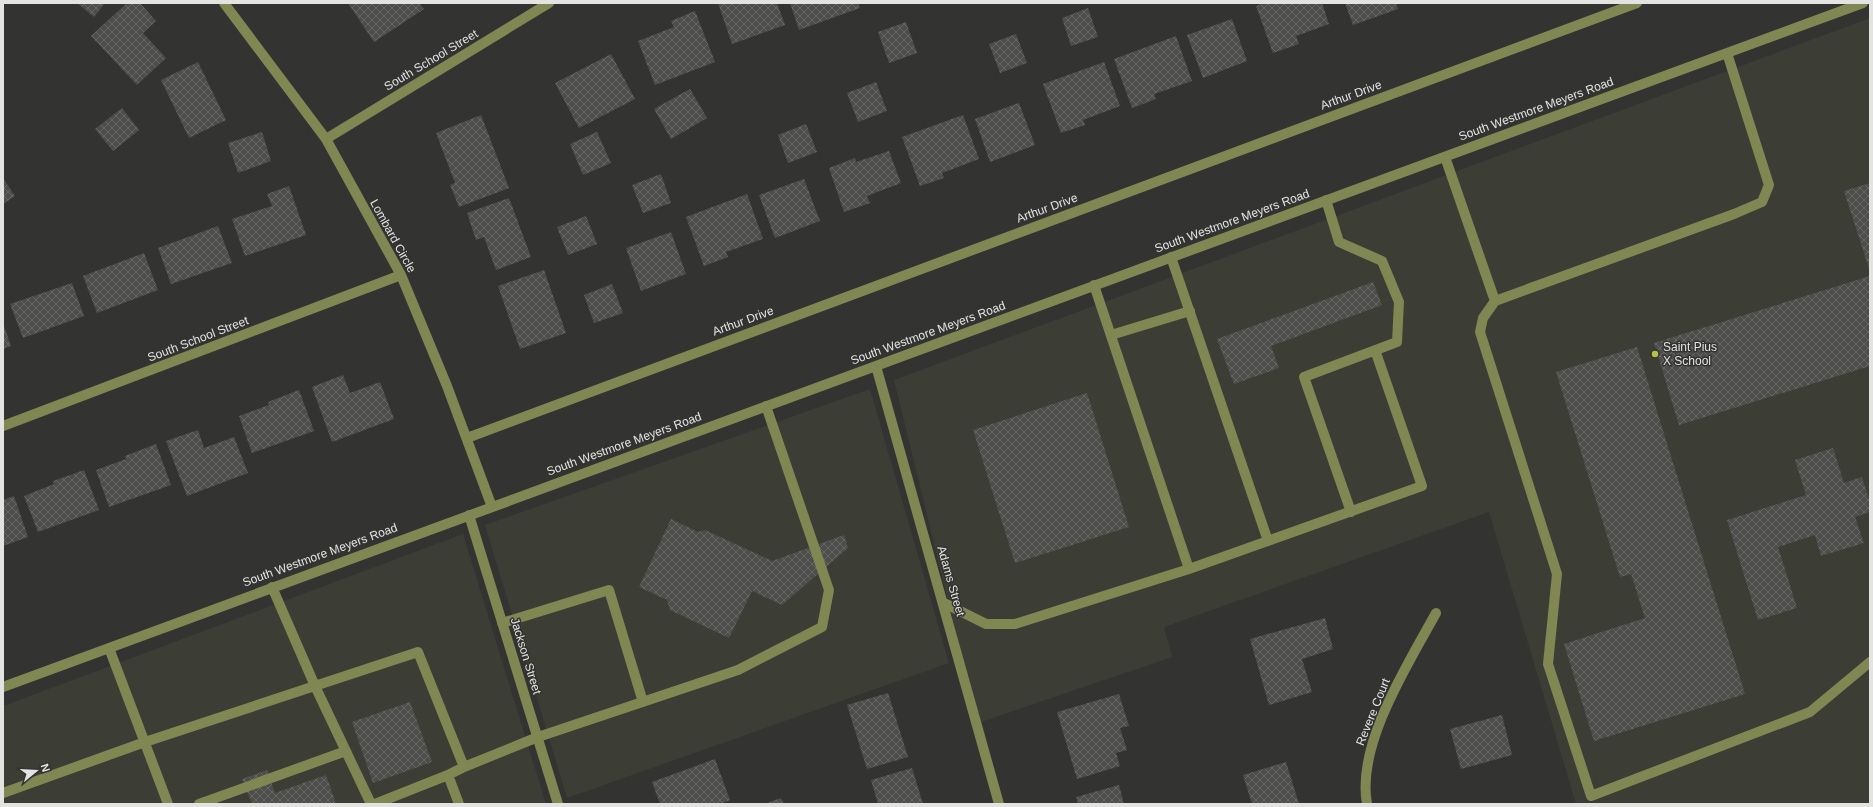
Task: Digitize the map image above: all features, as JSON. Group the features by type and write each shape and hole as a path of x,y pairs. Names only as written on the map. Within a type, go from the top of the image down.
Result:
{"street":[{"name":"Lombard Circle","path":"224,3 326,139 401,275 467,438 492,507"},
{"name":"South School Street","path":"326,139 549,3"},
{"name":"Arthur Drive","path":"467,438 1637,3"},
{"name":"South Westmore Meyers Road","path":"3,687 1863,3"},
{"path":"1727,53 1769,185 1762,202 1734,214 1495,301 1483,318 1480,332 1539,512 1557,574 1548,664 1591,796 1810,712 1870,662"},
{"path":"1445,157 1495,301"},
{"path":"1326,200 1339,242 1382,261 1399,302 1397,342 1304,377 1351,512"},
{"path":"1172,257 1268,541"},
{"name":"South School Street","path":"3,426 401,275"},
{"path":"1094,285 1189,569"},
{"path":"1111,335 1190,311"},
{"path":"944,603 986,624 1015,624 1189,569 1422,486 1375,350"},
{"name":"Adams Street","path":"876,366 944,603 999,804"},
{"path":"375,804 538,737 738,670 822,627 829,590 766,406"},
{"name":"Jackson Street","path":"469,515 558,804"},
{"path":"272,587 315,686 371,804"},
{"path":"502,623 609,590 643,702"},
{"name":"Revere Court","path":"1367,804 1365,791 1367,764 1388,702 1436,613"},
{"path":"109,648 168,804"},
{"path":"3,793 144,742 418,652 464,767"},
{"path":"199,804 346,751"},
{"path":"448,775 459,804"}],"shaded area":[{"name":"Saint Pius X School","path":"1870,18 1870,804 1576,804 1489,512 1164,627 1172,657 978,723 894,380"},
{"path":"870,389 949,663 567,798 485,525"},
{"path":"463,534 546,804 3,804 3,706"}],"building":[{"path":"77,3 105,3 94,17"},
{"path":"127,3 140,3 156,21 143,33 166,58 137,85 91,36"},
{"path":"348,3 419,3 424,9 374,42"},
{"path":"718,3 777,3 785,25 732,44"},
{"path":"790,3 858,3 860,8 799,30"},
{"path":"1264,3 1322,3 1329,24 1296,36 1299,44 1273,53 1256,6"},
{"path":"1345,3 1396,3 1398,9 1353,25"},
{"path":"1088,8 1098,37 1071,46 1062,18"},
{"path":"695,11 715,62 655,85 638,41 674,27 671,21"},
{"path":"1232,19 1247,61 1203,78 1187,35"},
{"path":"906,22 917,53 889,63 878,32"},
{"path":"1016,34 1027,63 1000,73 989,44"},
{"path":"1176,36 1192,81 1154,94 1156,99 1132,108 1114,59"},
{"path":"611,54 635,99 579,128 555,83"},
{"path":"198,62 226,120 189,138 161,80"},
{"path":"1104,62 1120,106 1083,120 1085,125 1061,133 1043,84"},
{"path":"876,82 887,111 858,122 847,93"},
{"path":"690,89 707,118 671,139 654,109"},
{"path":"1019,103 1035,145 990,162 975,119"},
{"path":"122,108 139,130 113,151 95,129"},
{"path":"481,115 509,188 459,207 450,185 455,183 436,133"},
{"path":"963,115 979,159 942,173 944,178 920,186 902,137"},
{"path":"806,124 817,152 788,163 778,135"},
{"path":"262,132 271,161 238,173 228,143"},
{"path":"597,132 611,163 583,175 570,144"},
{"path":"889,151 901,183 867,196 870,203 844,212 829,168 855,158 856,162"},
{"path":"661,174 671,203 643,213 632,185"},
{"path":"3,178 15,196 3,204"},
{"path":"804,179 820,221 775,238 759,195"},
{"path":"1870,183 1870,272 1844,191"},
{"path":"289,186 306,235 245,256 232,219 272,206 267,194"},
{"path":"747,194 763,239 726,252 728,257 704,266 686,217"},
{"path":"509,198 531,257 496,270 484,237 476,240 467,213"},
{"path":"586,216 597,244 568,255 557,227"},
{"path":"218,226 232,263 171,284 158,248"},
{"path":"671,232 686,274 641,291 626,248"},
{"path":"144,253 158,290 97,313 83,276"},
{"path":"544,270 566,333 520,349 498,286"},
{"path":"1870,276 1870,366 1679,425 1654,343"},
{"path":"1373,282 1382,305 1271,346 1279,368 1234,384 1217,339"},
{"path":"72,283 84,316 23,338 10,304"},
{"path":"612,284 623,313 594,323 584,295"},
{"path":"3,323 11,346 3,349"},
{"path":"1637,347 1745,694 1594,741 1564,644 1645,618 1631,574 1620,577 1556,372"},
{"path":"343,375 350,393 380,382 394,419 332,442 312,387"},
{"path":"299,390 314,431 252,453 239,416 269,405 268,402"},
{"path":"1087,393 1129,527 1015,563 973,430"},
{"path":"198,430 204,448 234,437 248,473 187,496 166,441"},
{"path":"156,444 171,485 109,507 96,470 126,459 125,456"},
{"path":"1833,448 1844,483 1862,477 1870,502 1870,512 1855,517 1864,543 1821,556 1815,535 1778,547 1797,608 1758,620 1727,520 1806,495 1795,460"},
{"path":"84,470 99,510 38,532 24,496 54,484 53,481"},
{"path":"14,496 28,537 3,546 3,500"},
{"path":"671,519 698,532 705,530 772,561 844,535 848,548 782,605 752,591 729,638 670,610 667,600 639,587"},
{"path":"1325,618 1333,649 1302,659 1312,692 1269,705 1250,639"},
{"path":"888,693 908,757 867,769 847,705"},
{"path":"1119,694 1129,726 1120,728 1127,750 1116,753 1120,766 1077,779 1057,712"},
{"path":"410,702 432,762 373,783 352,722"},
{"path":"1502,715 1512,755 1461,769 1450,729"},
{"path":"715,759 730,800 720,804 660,804 652,782"},
{"path":"1286,762 1299,804 1252,804 1243,775"},
{"path":"912,768 923,804 878,804 871,780"},
{"path":"267,770 275,793 326,775 336,804 252,804 242,779"},
{"path":"1119,785 1124,804 1078,804 1076,797"},
{"path":"781,798 784,804 764,804"}],"place":[{"name":"Saint Pius X School","path":"1655,354"}]}
